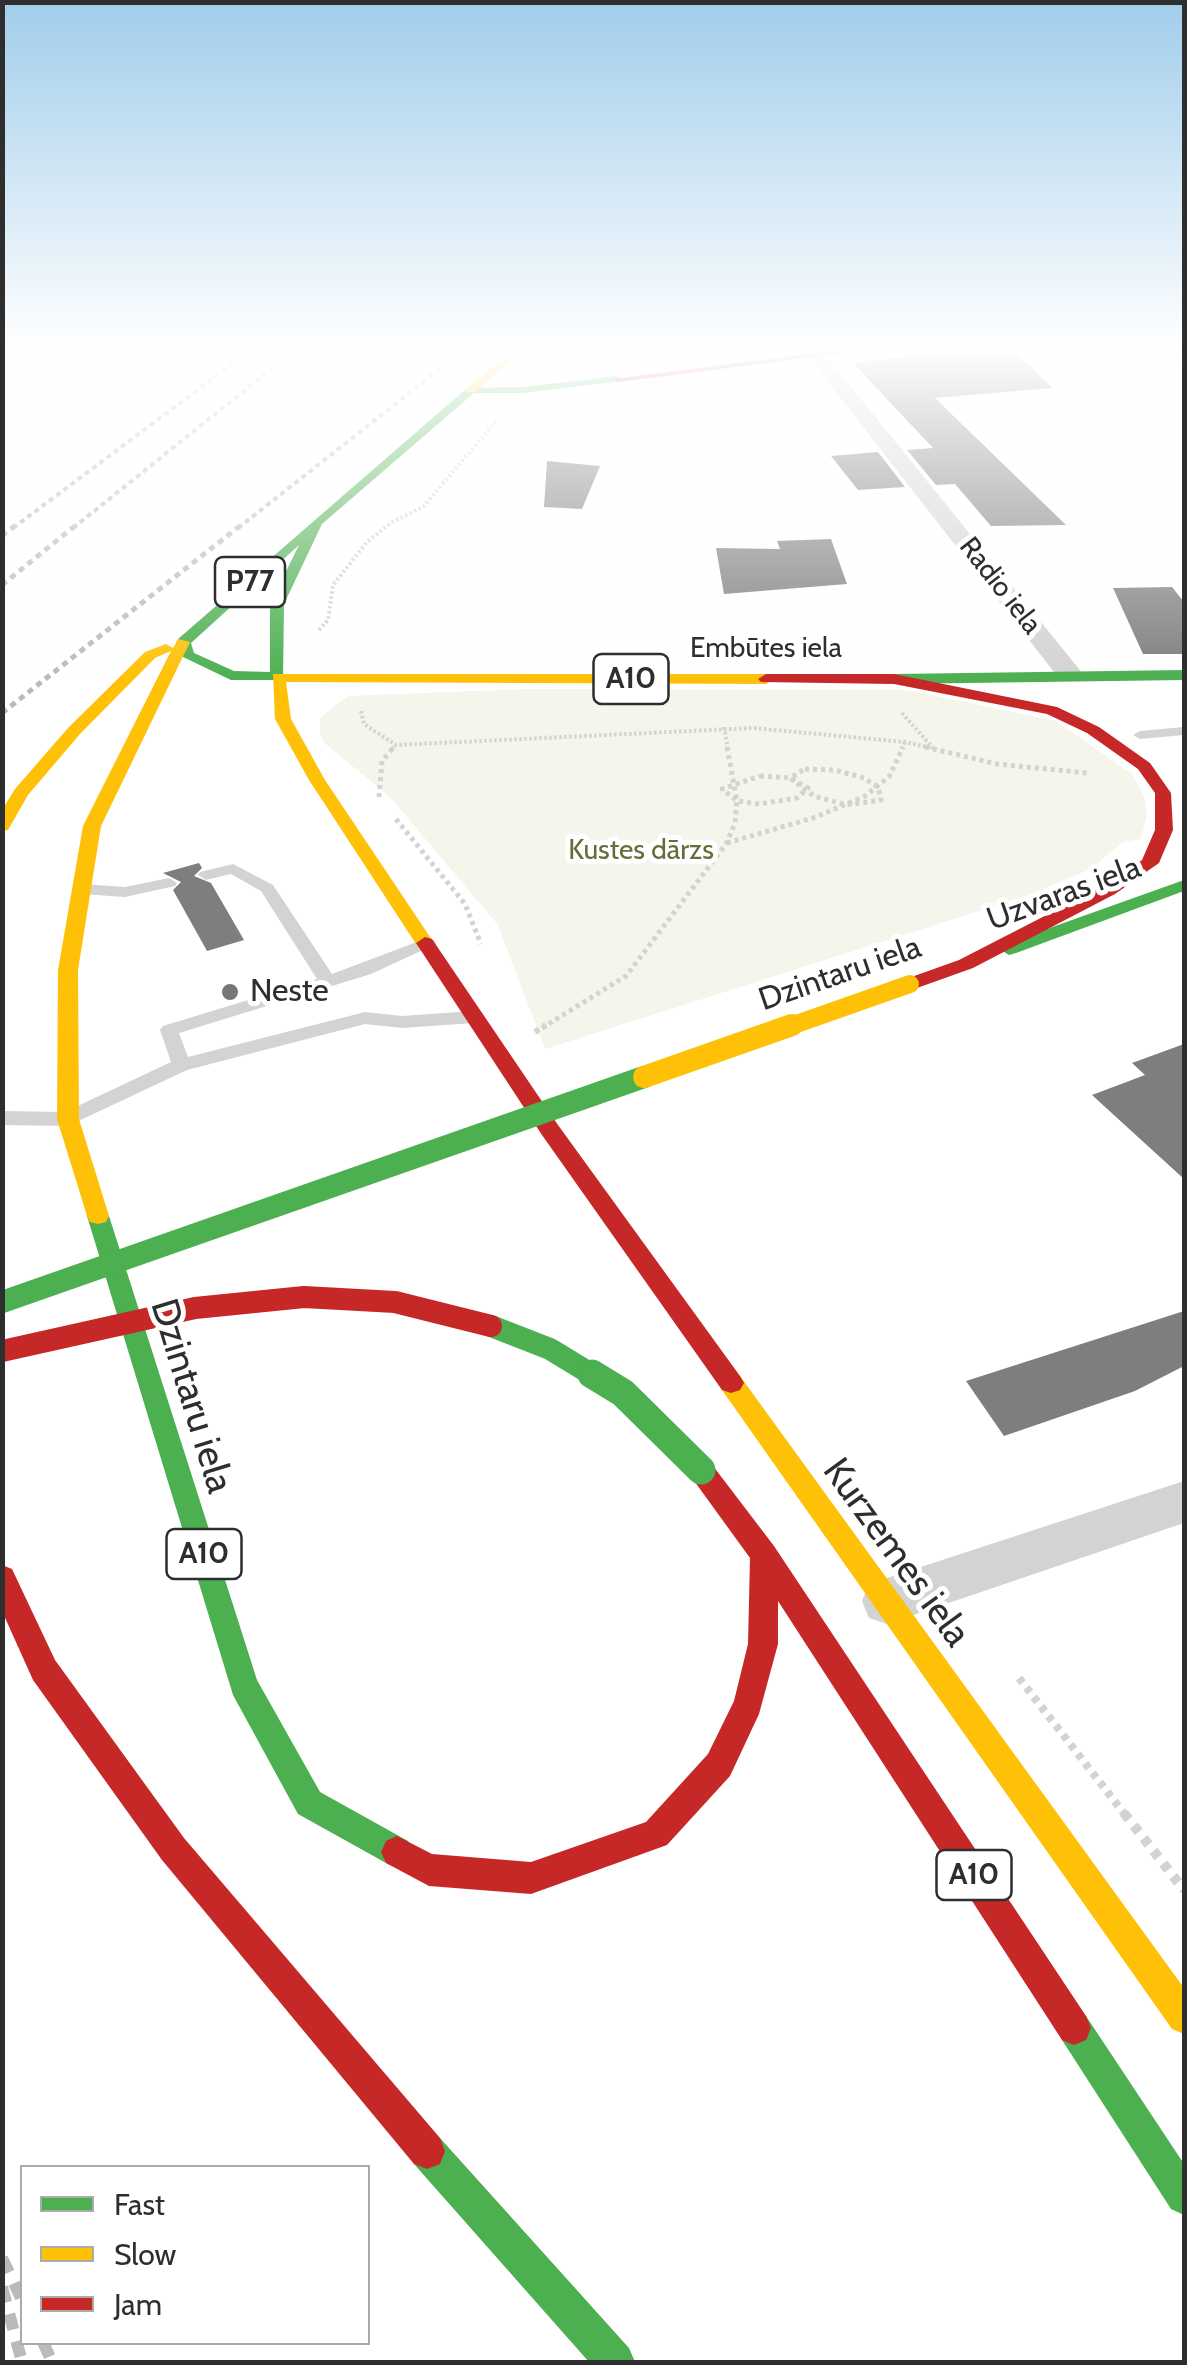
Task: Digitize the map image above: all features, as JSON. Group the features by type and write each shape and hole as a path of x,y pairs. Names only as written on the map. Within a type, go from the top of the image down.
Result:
{"main road":[{"name":"Dzintaru iela","path":"389,460 182,642 92,826 68,970 68,1119 244,1684 309,1804 429,1870 531,1878 656,1834 719,1765 748,1704 763,1644 764,1555"},
{"name":"P77","path":"278,677 278,604 317,522"},
{"name":"Embūtes iela","path":"182,642 188,656 205,667 231,675 368,680 1184,675"},
{"path":"2,826 21,793 74,731 150,654 182,642"},
{"name":"A10","path":"278,677 283,720 317,780 476,1017"},
{"name":"A10","path":"894,679 1052,710 1120,746 1144,766 1163,794 1164,830 1150,862 1109,890 966,964"},
{"name":"Uzvaras iela","path":"966,964 1184,886"},
{"name":"Dzintaru iela","path":"2,1302 966,964"},
{"name":"Kurzemes iela","path":"476,1017 550,1130 1184,2017"},
{"name":"A10","path":"2,1351 195,1308 304,1297 395,1302 470,1318 550,1349 623,1393 701,1470 764,1555 1184,2196"},
{"path":"2,1578 44,1670 173,1849 368,2084 615,2362"}],"street":[{"name":"Radio iela","path":"900,460 1070,675"},
{"path":"887,1601 1184,1502"}],"lane":[{"path":"1140,735 1184,730"},
{"path":"206,875 233,869 267,888 328,982"},
{"path":"82,889 125,892 169,883"},
{"path":"181,1065 169,1030 328,982 428,944"},
{"path":"2,1118 68,1119 181,1065 365,1018 402,1022 476,1017"}],"path":[{"path":"318,631 328,620 333,585 367,542 392,522 423,507 463,460"},
{"path":"368,680 360,709 364,724 396,745 440,746 724,727 904,742 997,764 1097,774"},
{"path":"529,1035 626,976 726,844 735,823 737,801 724,727"},
{"path":"806,792 802,782 760,776 735,781 722,790 737,801 772,803 806,792 846,805 878,787 898,762 904,742"},
{"path":"790,778 804,769 835,770 878,787"},
{"path":"726,844 846,805 880,800 878,787"}],"green space":[{"name":"Kustes dārzs","path":"524,689 908,690 1056,721 1132,774 1144,796 1147,815 1141,839 1123,842 1091,869 1023,897 545,1049 498,925 390,797 323,742 320,732 320,718 348,696"}],"building":[{"path":"834,460 884,460 905,487 858,490"},
{"path":"916,460 999,460 1066,525 991,526 955,484 936,485"},
{"path":"547,461 600,466 582,509 544,507"},
{"path":"831,539 847,584 724,594 716,548 780,549 777,541"},
{"path":"1172,587 1184,602 1184,654 1143,654 1113,588"},
{"path":"199,863 202,868 194,876 211,883 244,940 207,951 173,890 181,882 163,873"},
{"path":"1184,1044 1184,1179 1092,1095 1145,1075 1132,1063"},
{"path":"1184,1311 1184,1366 1135,1391 1004,1436 966,1381"}],"railway":[{"path":"13,528 103,460"},
{"path":"73,528 157,460"},
{"path":"238,528 324,460"},
{"path":"2,536 16,525"},
{"path":"2,585 76,525"},
{"path":"2,713 241,525"},
{"path":"2,2258 20,2296"},
{"path":"2,2287 22,2362"},
{"path":"44,2345 52,2362"}],"traffic: fast":[{"path":"317,522 389,460"},
{"path":"317,522 277,604 278,677 231,675 188,656 183,642 317,522"},
{"path":"894,679 1184,675"},
{"path":"1009,949 1184,885"},
{"path":"2,1302 644,1077"},
{"path":"98,1216 244,1685 309,1803 397,1852"},
{"path":"491,1326 550,1349 623,1393 701,1470"},
{"path":"1074,2028 1184,2196"},
{"path":"427,2151 615,2362"}],"traffic: slow":[{"path":"98,1216 68,1119 68,970 92,826 183,642"},
{"path":"2,826 21,793 74,731 150,655 166,648"},
{"path":"425,943 317,780 283,719 278,677 766,679"},
{"path":"644,1077 910,984"},
{"path":"731,1383 1184,2017"}],"traffic: jam":[{"path":"766,679 894,679 1052,710 1093,730 1144,766 1163,793 1164,830 1150,863 1109,890 966,964 910,984"},
{"path":"425,943 550,1130 731,1383"},
{"path":"2,1351 195,1308 304,1297 395,1302 491,1326"},
{"path":"701,1470 764,1555 1074,2028"},
{"path":"397,1852 429,1870 531,1878 656,1834 719,1765 748,1704 763,1644 764,1555"},
{"path":"2,1578 44,1670 173,1849 427,2151"}],"place":[{"name":"Neste","path":"230,992"}]}
